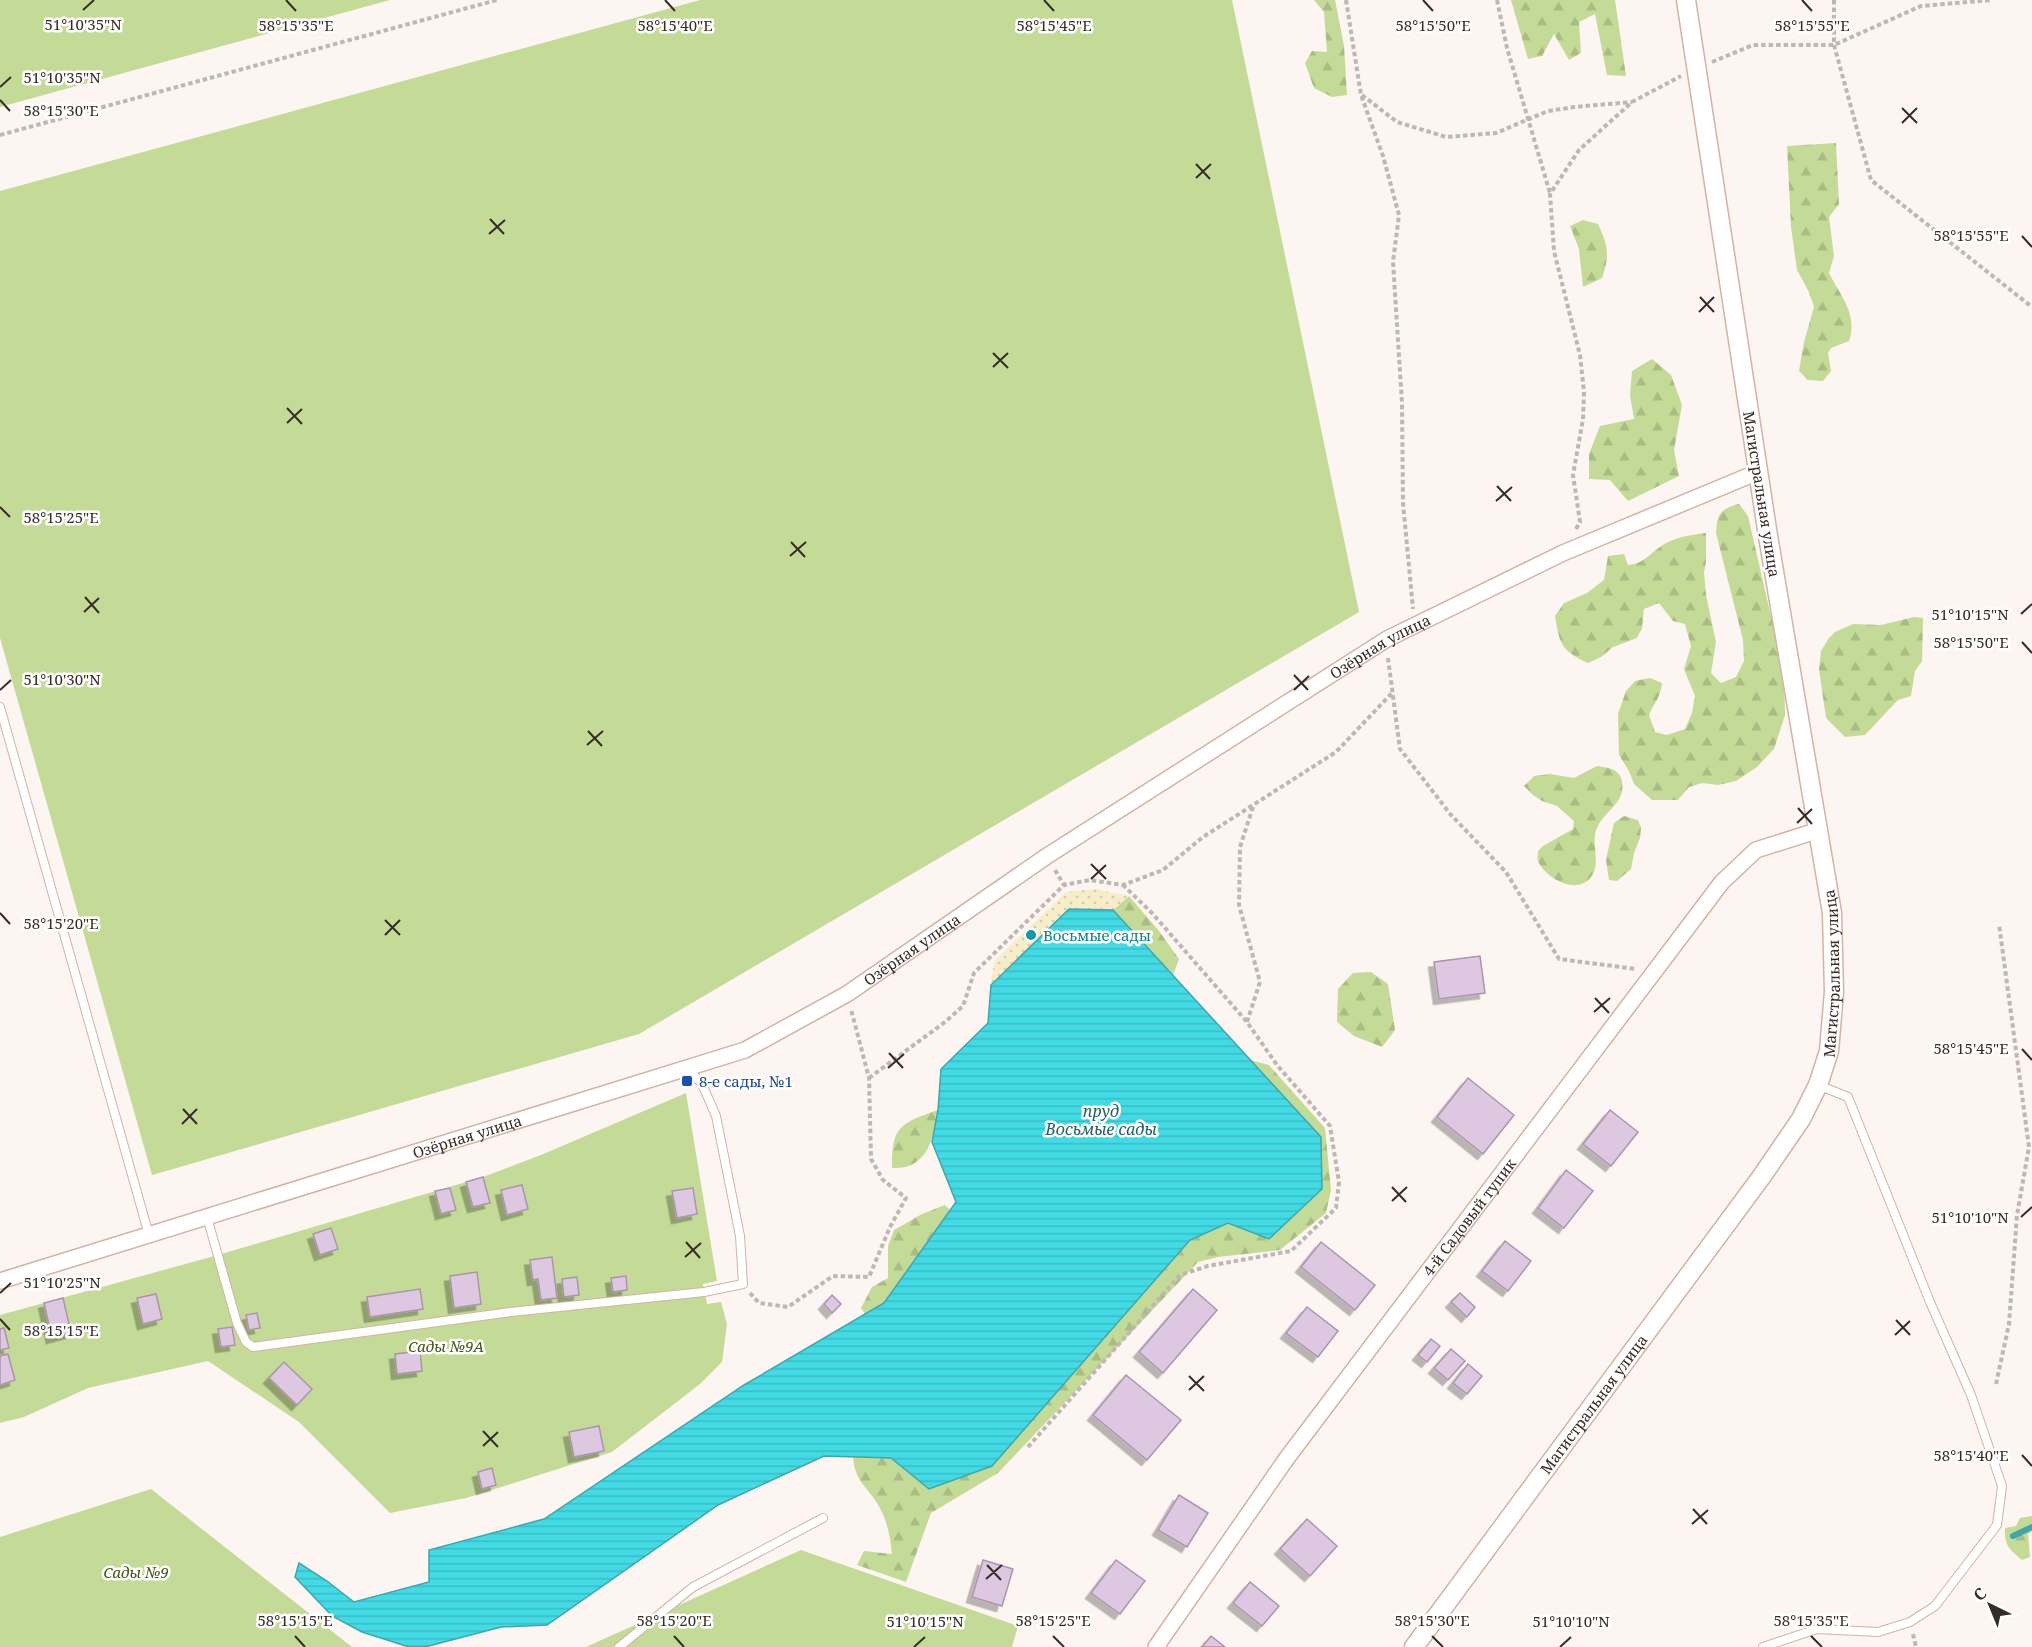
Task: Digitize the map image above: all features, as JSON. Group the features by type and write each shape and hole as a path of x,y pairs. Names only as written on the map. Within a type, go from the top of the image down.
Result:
{"street":[{"name":"Магистральная улица","path":"1414,1647 1762,1176 1801,1119 1818,1085 1829,1051 1834,993 1832,913 1758,472 1686,0"},
{"name":"Озёрная улица","path":"0,1281 745,1050 847,994 1047,856 1387,639 1563,553 1758,472"},
{"name":"4-й Садовый тупик","path":"1156,1647 1287,1458 1722,882 1756,850 1819,830"}],"lane":[{"path":"0,706 150,1235"},
{"path":"207,1217 237,1323 246,1342 253,1347 512,1312 704,1292 743,1284 740,1236 716,1116 702,1084 687,1068"},
{"path":"1763,1647 1817,1629 1878,1632 1910,1622 1935,1606 1997,1525 2002,1486 1971,1395 1930,1302 1848,1097 1818,1085"},
{"path":"619,1647 693,1587 823,1518"}],"path":[{"path":"0,135 497,0"},
{"path":"1346,0 1361,95 1383,156 1399,215 1393,262 1402,404 1403,503 1415,624"},
{"path":"1497,0 1507,48 1550,194 1554,251 1580,355 1584,392 1583,419 1573,475 1580,522 1563,553"},
{"path":"1834,0 1834,45 1871,180 2032,307"},
{"path":"1918,0 1921,6"},
{"path":"1550,194 1580,150 1632,102 1696,68 1753,45 1834,45 1921,6 1992,0"},
{"path":"1361,95 1397,122 1446,137 1496,133 1548,111 1632,102"},
{"path":"1387,639 1400,749 1451,814 1506,872 1559,959 1655,972"},
{"path":"868,1078 945,1022 963,1006 974,974 1064,885 1090,880 1123,885 1163,870 1203,837 1336,752 1392,693"},
{"path":"1247,1022 1260,982 1239,905 1240,847 1253,807"},
{"path":"1028,1447 1180,1275 1208,1266 1291,1251 1336,1208 1339,1182 1330,1126 1277,1065 1247,1022 1152,913 1123,885"},
{"path":"1996,1384 2009,1324 2016,1215 2029,1147 1999,924"},
{"path":"743,1284 759,1303 788,1307 833,1276 869,1278 890,1227 906,1198 883,1180 871,1159 868,1078 847,994"}],"green space":[{"path":"0,0 390,0 0,107"},
{"path":"700,0 1232,0 1359,612 639,1034 152,1175 0,638 0,191"},
{"path":"1314,0 1335,0 1344,46 1347,95 1332,97 1314,88 1305,63 1312,51 1327,52 1324,12"},
{"path":"1511,0 1615,0 1626,76 1607,75 1595,14 1579,22 1581,53 1569,60 1554,34 1542,56 1528,59"},
{"path":"1836,143 1839,204 1829,217 1834,256 1829,273 1847,306 1851,331 1849,341 1831,348 1828,353 1831,371 1823,381 1808,380 1799,371 1814,307 1797,270 1791,227 1787,146"},
{"path":"1583,220 1598,224 1606,245 1607,257 1602,278 1583,287 1579,249 1570,226"},
{"path":"1652,359 1671,375 1682,405 1674,450 1679,476 1628,501 1610,480 1589,479 1589,454 1600,426 1634,419 1630,395 1632,371"},
{"path":"1739,504 1748,516 1784,673 1785,715 1774,749 1757,767 1736,781 1718,785 1702,783 1689,787 1678,800 1652,800 1634,784 1619,755 1618,714 1626,691 1635,681 1650,678 1662,683 1659,696 1649,715 1655,732 1667,735 1685,729 1692,713 1695,696 1684,669 1691,646 1685,624 1673,621 1659,603 1644,609 1642,628 1637,638 1613,647 1601,657 1588,663 1572,654 1563,645 1555,616 1564,603 1587,593 1604,580 1608,556 1624,554 1628,565 1633,564 1642,561 1670,541 1706,533 1704,573 1706,595 1716,642 1711,673 1721,683 1736,677 1744,661 1743,640 1716,533 1717,521 1721,513"},
{"path":"1914,617 1923,618 1922,661 1915,671 1911,696 1898,700 1865,735 1845,737 1826,718 1819,669 1821,651 1835,632 1853,624 1881,625"},
{"path":"1597,766 1612,769 1618,773 1622,781 1621,795 1597,828 1595,834 1596,866 1591,877 1578,885 1570,885 1554,879 1547,873 1538,861 1538,851 1573,829 1574,821 1557,806 1542,801 1524,786 1534,776 1550,774 1574,778"},
{"path":"1624,816 1638,820 1641,828 1640,838 1631,869 1617,881 1609,880 1606,860 1614,823"},
{"path":"1129,896 1179,959 1173,975 1113,910"},
{"path":"1371,972 1388,984 1395,1030 1382,1047 1354,1036 1337,1022 1338,989 1353,973"},
{"path":"1250,1060 1269,1065 1325,1128 1331,1190 1326,1213 1280,1250 1218,1257 1198,1262 998,1473 931,1513 906,1582 857,1565 864,1551 892,1554 883,1515 858,1477 853,1457 891,1458 929,1489 992,1466 1190,1240 1228,1223 1269,1239 1322,1189 1321,1137"},
{"name":"Сады №9А","path":"686,1093 717,1281 703,1284 707,1304 721,1302 727,1324 722,1362 700,1384 612,1452 466,1498 390,1513 299,1422 208,1361 88,1388 24,1417 0,1423 0,1315 218,1255 483,1177 541,1155"},
{"path":"938,1110 931,1141 921,1158 914,1164 892,1168 894,1143 901,1128 915,1119"},
{"path":"945,1205 950,1210 884,1303 865,1314 861,1308 872,1287 888,1278 888,1246 894,1230 922,1214"},
{"name":"Сады №9","path":"151,1489 352,1647 0,1647 0,1537"},
{"path":"2032,1516 2032,1531 2028,1534 2030,1557 2022,1560 2008,1546 2005,1539 2005,1528 2016,1526 2020,1518"},
{"path":"801,1550 1018,1626 1012,1647 586,1647"}],"sand":[{"name":"Восьмые сады","path":"1095,889 1129,896 1113,910 1069,909 991,985 994,961 1066,892"}],"water":[{"name":"пруд Восьмые сады","path":"1069,909 1113,910 1321,1137 1322,1189 1269,1239 1228,1223 1190,1240 992,1466 929,1489 891,1458 824,1456 718,1505 547,1625 501,1627 425,1647 409,1647 362,1632 332,1616 295,1577 299,1563 354,1602 429,1582 429,1550 544,1519 744,1385 884,1303 956,1202 932,1142 938,1110 941,1069 988,1023 991,985"}],"building":[{"path":"1480,956 1485,993 1439,999 1434,962"},
{"path":"1468,1078 1514,1115 1483,1154 1437,1117"},
{"path":"1610,1110 1638,1132 1611,1166 1583,1144"},
{"path":"1566,1170 1593,1191 1564,1228 1538,1208"},
{"path":"483,1177 490,1203 473,1207 466,1182"},
{"path":"522,1185 528,1209 507,1215 501,1190"},
{"path":"450,1188 456,1210 441,1214 435,1191"},
{"path":"693,1188 697,1214 677,1218 672,1191"},
{"path":"331,1228 338,1249 320,1255 313,1234"},
{"path":"1505,1241 1531,1261 1508,1291 1482,1271"},
{"path":"1321,1242 1375,1285 1355,1310 1301,1267"},
{"path":"552,1257 557,1298 541,1300 538,1279 533,1280 530,1260"},
{"path":"477,1272 481,1304 454,1308 450,1276"},
{"path":"626,1276 627,1290 613,1292 611,1278"},
{"path":"577,1277 579,1295 564,1297 562,1279"},
{"path":"420,1289 423,1309 370,1317 367,1297"},
{"path":"1193,1289 1217,1310 1163,1373 1139,1352"},
{"path":"1460,1293 1475,1307 1467,1317 1451,1302"},
{"path":"156,1294 162,1319 143,1324 137,1298"},
{"path":"832,1295 841,1304 832,1313 824,1304"},
{"path":"63,1298 71,1333 52,1338 44,1303"},
{"path":"1307,1307 1338,1331 1318,1357 1286,1333"},
{"path":"257,1313 260,1328 249,1330 246,1315"},
{"path":"232,1327 235,1345 221,1347 218,1329"},
{"path":"4,1328 9,1348 0,1350 0,1329"},
{"path":"1431,1339 1440,1346 1427,1362 1418,1355"},
{"path":"1451,1349 1465,1361 1448,1380 1434,1368"},
{"path":"420,1351 422,1371 397,1374 395,1354"},
{"path":"8,1354 15,1380 0,1385 0,1356"},
{"path":"284,1362 312,1389 297,1405 269,1378"},
{"path":"1468,1364 1482,1376 1467,1394 1453,1383"},
{"path":"1126,1375 1181,1420 1147,1460 1093,1415"},
{"path":"599,1426 604,1451 574,1457 569,1432"},
{"path":"492,1468 496,1485 482,1489 478,1472"},
{"path":"1179,1495 1208,1513 1187,1547 1158,1530"},
{"path":"1307,1519 1337,1546 1310,1576 1280,1549"},
{"path":"983,1560 1013,1569 1002,1606 972,1597"},
{"path":"1116,1560 1145,1581 1120,1614 1091,1593"},
{"path":"1250,1582 1279,1606 1262,1626 1233,1603"},
{"path":"1211,1636 1225,1647 1202,1647"}],"waterway":[{"path":"2013,1536 2032,1527"}],"place":[{"name":"Восьмые сады","path":"1031,935"},
{"name":"8-е сады, №1","path":"687,1081"}]}
